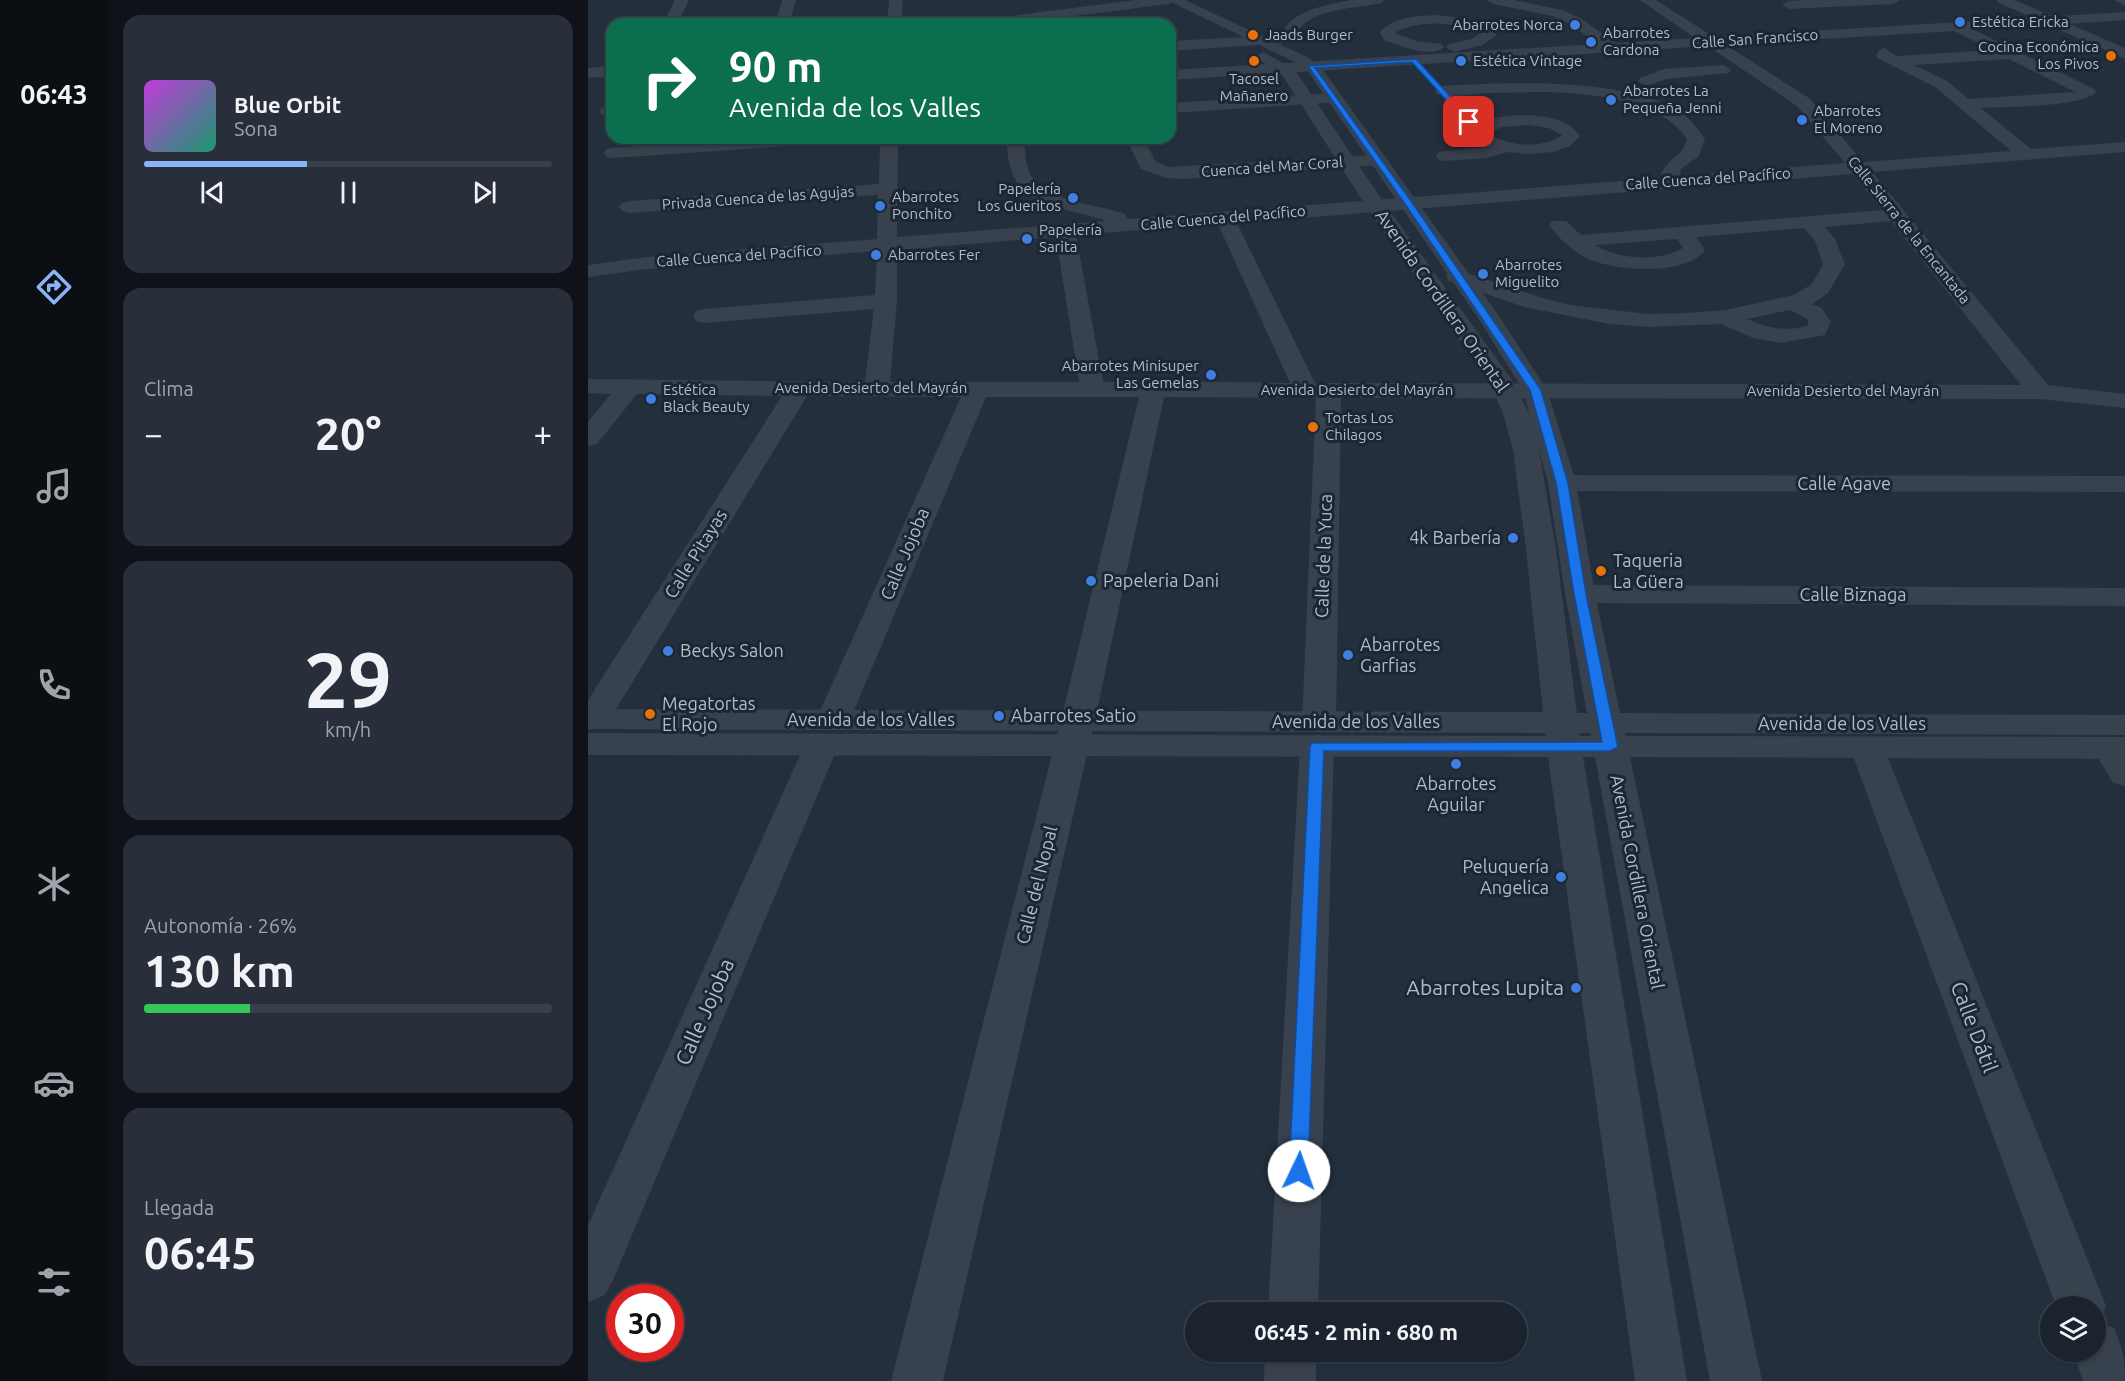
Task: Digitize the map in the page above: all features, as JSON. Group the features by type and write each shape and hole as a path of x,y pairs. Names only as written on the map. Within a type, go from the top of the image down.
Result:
{"street":[{"path":"673,18 682,0"},
{"path":"784,18 789,0"},
{"path":"894,18 896,0"},
{"path":"991,18 1162,0"},
{"name":"Avenida Cordillera Oriental","path":"1162,0 1278,52 1320,99 1362,161 1408,203 1457,276 1521,390 1562,483 1580,594 1736,1381"},
{"path":"1176,46 1278,52 1292,26 1305,17 1377,0"},
{"path":"1493,0 1557,13 1575,21 1613,48"},
{"path":"1515,3 1533,0"},
{"name":"Calle Sierra de la Encantada","path":"1647,0 1803,102 1819,118 2040,392"},
{"path":"1836,34 1787,7 1789,5 1893,0"},
{"path":"2004,0 2057,20 2122,49"},
{"path":"2021,0 2057,20"},
{"path":"2121,0 2125,2"},
{"name":"Calle San Francisco","path":"1176,74 1278,52 1414,60 1459,52 1613,48 2125,16"},
{"path":"1443,20 1477,25 1487,30 1489,35 1484,40 1459,52 1398,42 1389,37 1387,32 1406,23 1443,20"},
{"path":"1955,26 2088,92 2086,95 1968,104"},
{"path":"1889,57 1990,44"},
{"path":"1857,45 1889,57 1941,84 2027,155"},
{"path":"1889,57 2012,54"},
{"path":"1414,60 1456,106"},
{"path":"1598,92 1597,87 1602,83 1664,74 1723,70"},
{"path":"588,73 606,72"},
{"path":"1633,80 1665,88 1665,92 1660,96 1633,100"},
{"path":"1953,92 2072,84"},
{"path":"1443,91 1539,87 1598,92 1654,105 1674,115 1688,127 1696,139 1693,152 1674,166 1670,173 1672,181"},
{"path":"1176,108 1320,99"},
{"path":"1445,156 1486,153 1505,147 1523,149 1556,146 1567,141 1571,136 1568,131 1559,126 1545,122 1511,120 1477,124 1482,138 1505,147"},
{"path":"2012,142 2125,133"},
{"path":"613,153 744,144"},
{"path":"877,388 886,301 889,144"},
{"path":"1015,144 1019,175 1025,186 1038,195 1056,202 1117,218 1126,226"},
{"name":"Cuenca del Mar Coral","path":"1138,144 1147,165 1166,172 1196,173 1362,161"},
{"name":"Calle Cuenca del Pacífico","path":"588,271 647,263 2125,147"},
{"name":"Avenida Cordillera Oriental","path":"1362,161 1376,206 1521,390"},
{"name":"Privada Cuenca de las Agujas","path":"629,207 888,189"},
{"path":"1559,225 1568,235 1582,243 1584,248 1600,256 1620,261 1675,260 1695,250 1682,232 1896,215"},
{"path":"1225,218 1318,390"},
{"path":"1457,276 1497,293 1553,310 1622,321 1727,318 1792,303 1819,289 1834,264 1825,239 1808,221"},
{"path":"1065,231 1092,388"},
{"path":"704,316 886,301"},
{"path":"1727,318 1756,333 1775,337 1795,337 1817,330 1820,322 1814,313 1792,303"},
{"path":"588,405 596,386"},
{"name":"Avenida Desierto del Mayrán","path":"596,386 799,389 1154,388 2040,392 2125,401"},
{"path":"588,438 631,386"},
{"name":"Calle Jojoba","path":"588,1280 977,388"},
{"name":"Calle del Nopal","path":"917,1381 1075,732 1154,388"},
{"name":"Calle Pitayas","path":"590,728 799,389"},
{"name":"Calle de la Yuca","path":"1293,1302 1318,734 1318,390"},
{"name":"Avenida Cordillera Oriental","path":"1521,390 1516,413 1526,450 1541,549 1563,735 1661,1381"},
{"name":"Calle Agave","path":"1562,483 2125,484"},
{"name":"Calle Biznaga","path":"1580,594 2125,597"},
{"name":"Avenida de los Valles","path":"590,728 827,732 1608,735 2121,749"},
{"name":"Avenida de los Valles","path":"1608,735 1867,748 2121,749"},
{"name":"Calle Dátil","path":"1867,748 2077,1296"},
{"path":"1290,1381 1291,1362"},
{"path":"2102,1362 2109,1381"}],"place":[{"name":"Estética Ericka","path":"1960,22"},
{"name":"Abarrotes Norca","path":"1575,25"},
{"name":"Jaads Burger","path":"1253,35"},
{"name":"Abarrotes Cardona","path":"1591,42"},
{"name":"Cocina Económica Los Pivos","path":"2111,56"},
{"name":"Tacosel Mañanero","path":"1254,61"},
{"name":"Estética Vintage","path":"1461,61"},
{"name":"Abarrotes La Pequeña Jenni","path":"1611,100"},
{"name":"Abarrotes El Moreno","path":"1802,120"},
{"name":"Papelería Los Gueritos","path":"1073,198"},
{"name":"Abarrotes Ponchito","path":"880,206"},
{"name":"Papelería Sarita","path":"1027,239"},
{"name":"Abarrotes Fer","path":"876,255"},
{"name":"Abarrotes Miguelito","path":"1483,274"},
{"name":"Abarrotes Minisuper Las Gemelas","path":"1211,375"},
{"name":"Estética Black Beauty","path":"651,399"},
{"name":"Tortas Los Chilagos","path":"1313,427"},
{"name":"4k Barbería","path":"1513,538"},
{"name":"Taqueria La Güera","path":"1601,571"},
{"name":"Papeleria Dani","path":"1091,581"},
{"name":"Beckys Salon","path":"668,651"},
{"name":"Abarrotes Garfias","path":"1348,655"},
{"name":"Megatortas El Rojo","path":"650,714"},
{"name":"Abarrotes Satio","path":"999,716"},
{"name":"Abarrotes Aguilar","path":"1456,764"},
{"name":"Peluquería Angelica","path":"1561,877"},
{"name":"Abarrotes Lupita","path":"1576,988"}],"route":[{"path":"1299,1171 1317,746 1610,747 1580,594 1562,483 1536,390 1491,321 1457,276 1311,66 1414,60 1469,122"}]}
